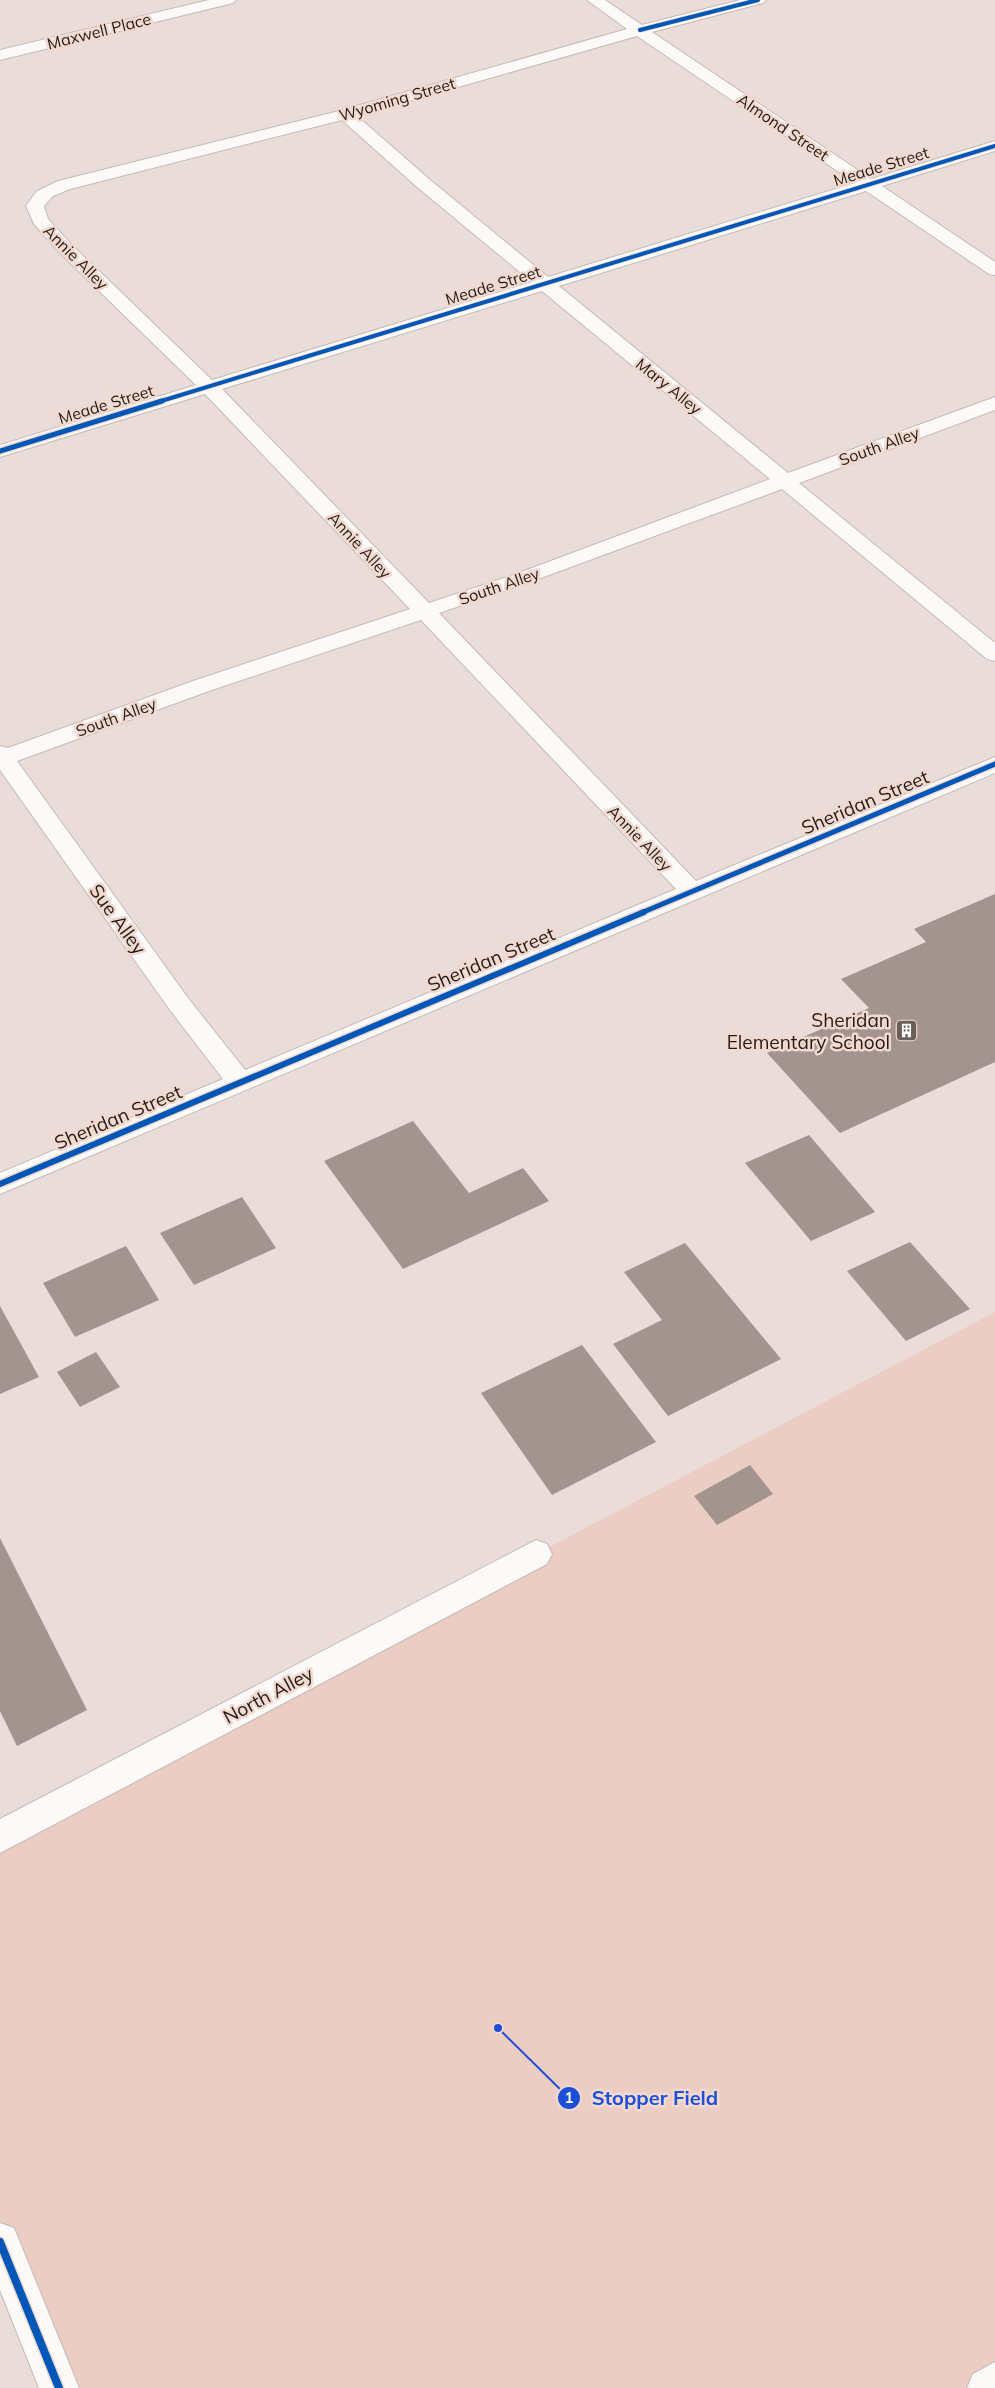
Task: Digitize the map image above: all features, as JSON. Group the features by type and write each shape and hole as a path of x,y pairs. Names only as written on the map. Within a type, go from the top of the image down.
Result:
{"street":[{"name":"Maxwell Place","path":"1,53 228,0"},
{"name":"Almond Street","path":"595,0 995,270"},
{"name":"Wyoming Street","path":"38,199 50,190 64,185 345,114 640,30 758,0"},
{"name":"Mary Alley","path":"345,114 423,183 544,284 995,654"},
{"name":"Meade Street","path":"0,451 995,146"},
{"name":"Annie Alley","path":"38,199 35,206 40,220 65,248 209,387 692,891"},
{"name":"South Alley","path":"1,757 201,686 423,612 995,403"},
{"name":"Sue Alley","path":"1,757 180,1004 240,1082"},
{"name":"Sheridan Street","path":"0,1184 995,764"},
{"name":"North Alley","path":"0,1836 536,1554"},
{"path":"0,2242 59,2388"},
{"path":"986,2388 995,2382"}],"shaded area":[{"path":"995,1312 995,2388 73,2388 0,2220 0,1837"}],"building":[{"name":"Sheridan Elementary School","path":"995,894 995,1062 840,1133 767,1053 869,1008 841,979 926,942 914,929"},
{"path":"413,1121 469,1193 523,1168 549,1201 403,1269 324,1161"},
{"path":"809,1135 875,1212 811,1241 745,1163"},
{"path":"242,1197 276,1248 194,1285 160,1233"},
{"path":"910,1242 970,1309 906,1341 847,1271"},
{"path":"685,1243 781,1359 668,1416 613,1344 662,1320 624,1272"},
{"path":"126,1246 159,1300 75,1337 43,1283"},
{"path":"0,1306 39,1377 0,1394"},
{"path":"582,1345 656,1442 552,1495 481,1393"},
{"path":"96,1352 120,1387 80,1407 57,1372"},
{"path":"750,1465 773,1494 717,1525 694,1496"},
{"path":"0,1538 87,1710 17,1746 0,1711"}],"cycle path":[{"path":"640,30 758,0"},
{"path":"0,451 995,146"},
{"path":"0,1184 995,764"},
{"path":"0,2242 59,2388"}],"place":[{"name":"Sheridan Elementary School","path":"906,1031"},
{"name":"Stopper Field","path":"498,2028"}]}
